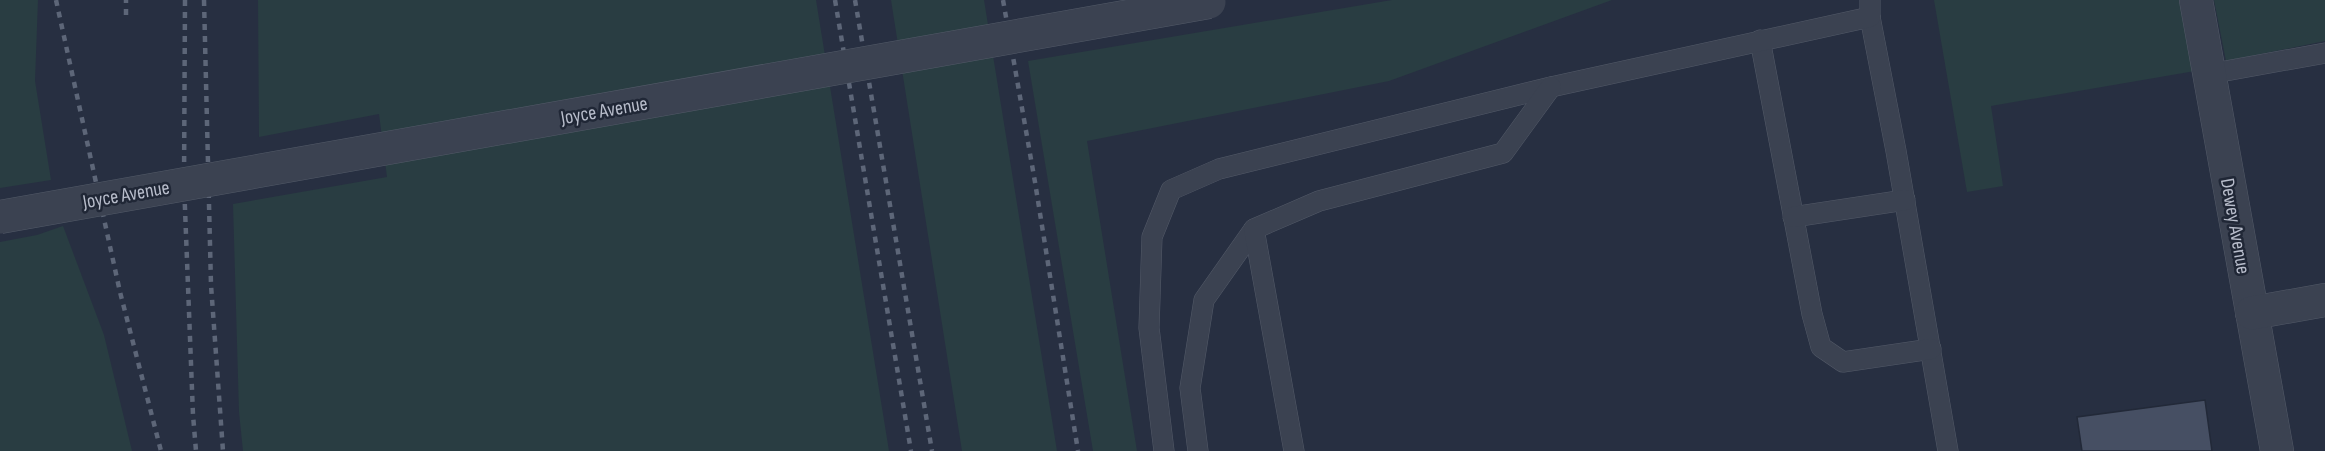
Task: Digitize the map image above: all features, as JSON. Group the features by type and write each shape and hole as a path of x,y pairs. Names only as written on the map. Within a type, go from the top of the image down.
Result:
{"street":[{"name":"Dewey Avenue","path":"2196,0 2277,451"},
{"name":"Joyce Avenue","path":"0,217 1209,2"},
{"path":"2252,313 2325,300"}],"lane":[{"path":"1164,451 1149,328 1152,237 1171,190 1219,169 1551,87 1760,40 1870,9 1948,451"},
{"path":"1760,40 1812,314 1821,347 1843,362 1931,349"},
{"path":"2209,74 2325,53"},
{"path":"1198,451 1190,387 1204,300 1254,229 1319,201 1503,153 1551,87"},
{"path":"1793,217 1905,200"},
{"path":"1254,229 1294,451"}],"green space":[{"path":"0,0 38,0 35,81 51,180 0,188"},
{"path":"258,0 816,0 889,451 243,451 239,412 233,204 387,177 379,114 259,137"},
{"path":"891,0 984,0 1057,451 962,451"},
{"path":"1392,0 1612,0 1389,81 1087,141 1137,451 1093,451 1028,61"},
{"path":"1934,0 2181,0 2195,71 1991,106 2003,186 1967,192"},
{"path":"2214,0 2325,0 2325,41 2226,61"},
{"path":"63,226 104,335 132,451 0,451 0,242 37,235"}],"building":[{"path":"2205,400 2212,451 2082,451 2077,417"}],"railway":[{"path":"56,0 120,292 161,451"},
{"path":"126,0 126,15"},
{"path":"185,0 184,183 196,451"},
{"path":"204,0 211,285 223,451"},
{"path":"835,0 911,451"},
{"path":"855,0 932,451"},
{"path":"1003,0 1078,451"}]}
